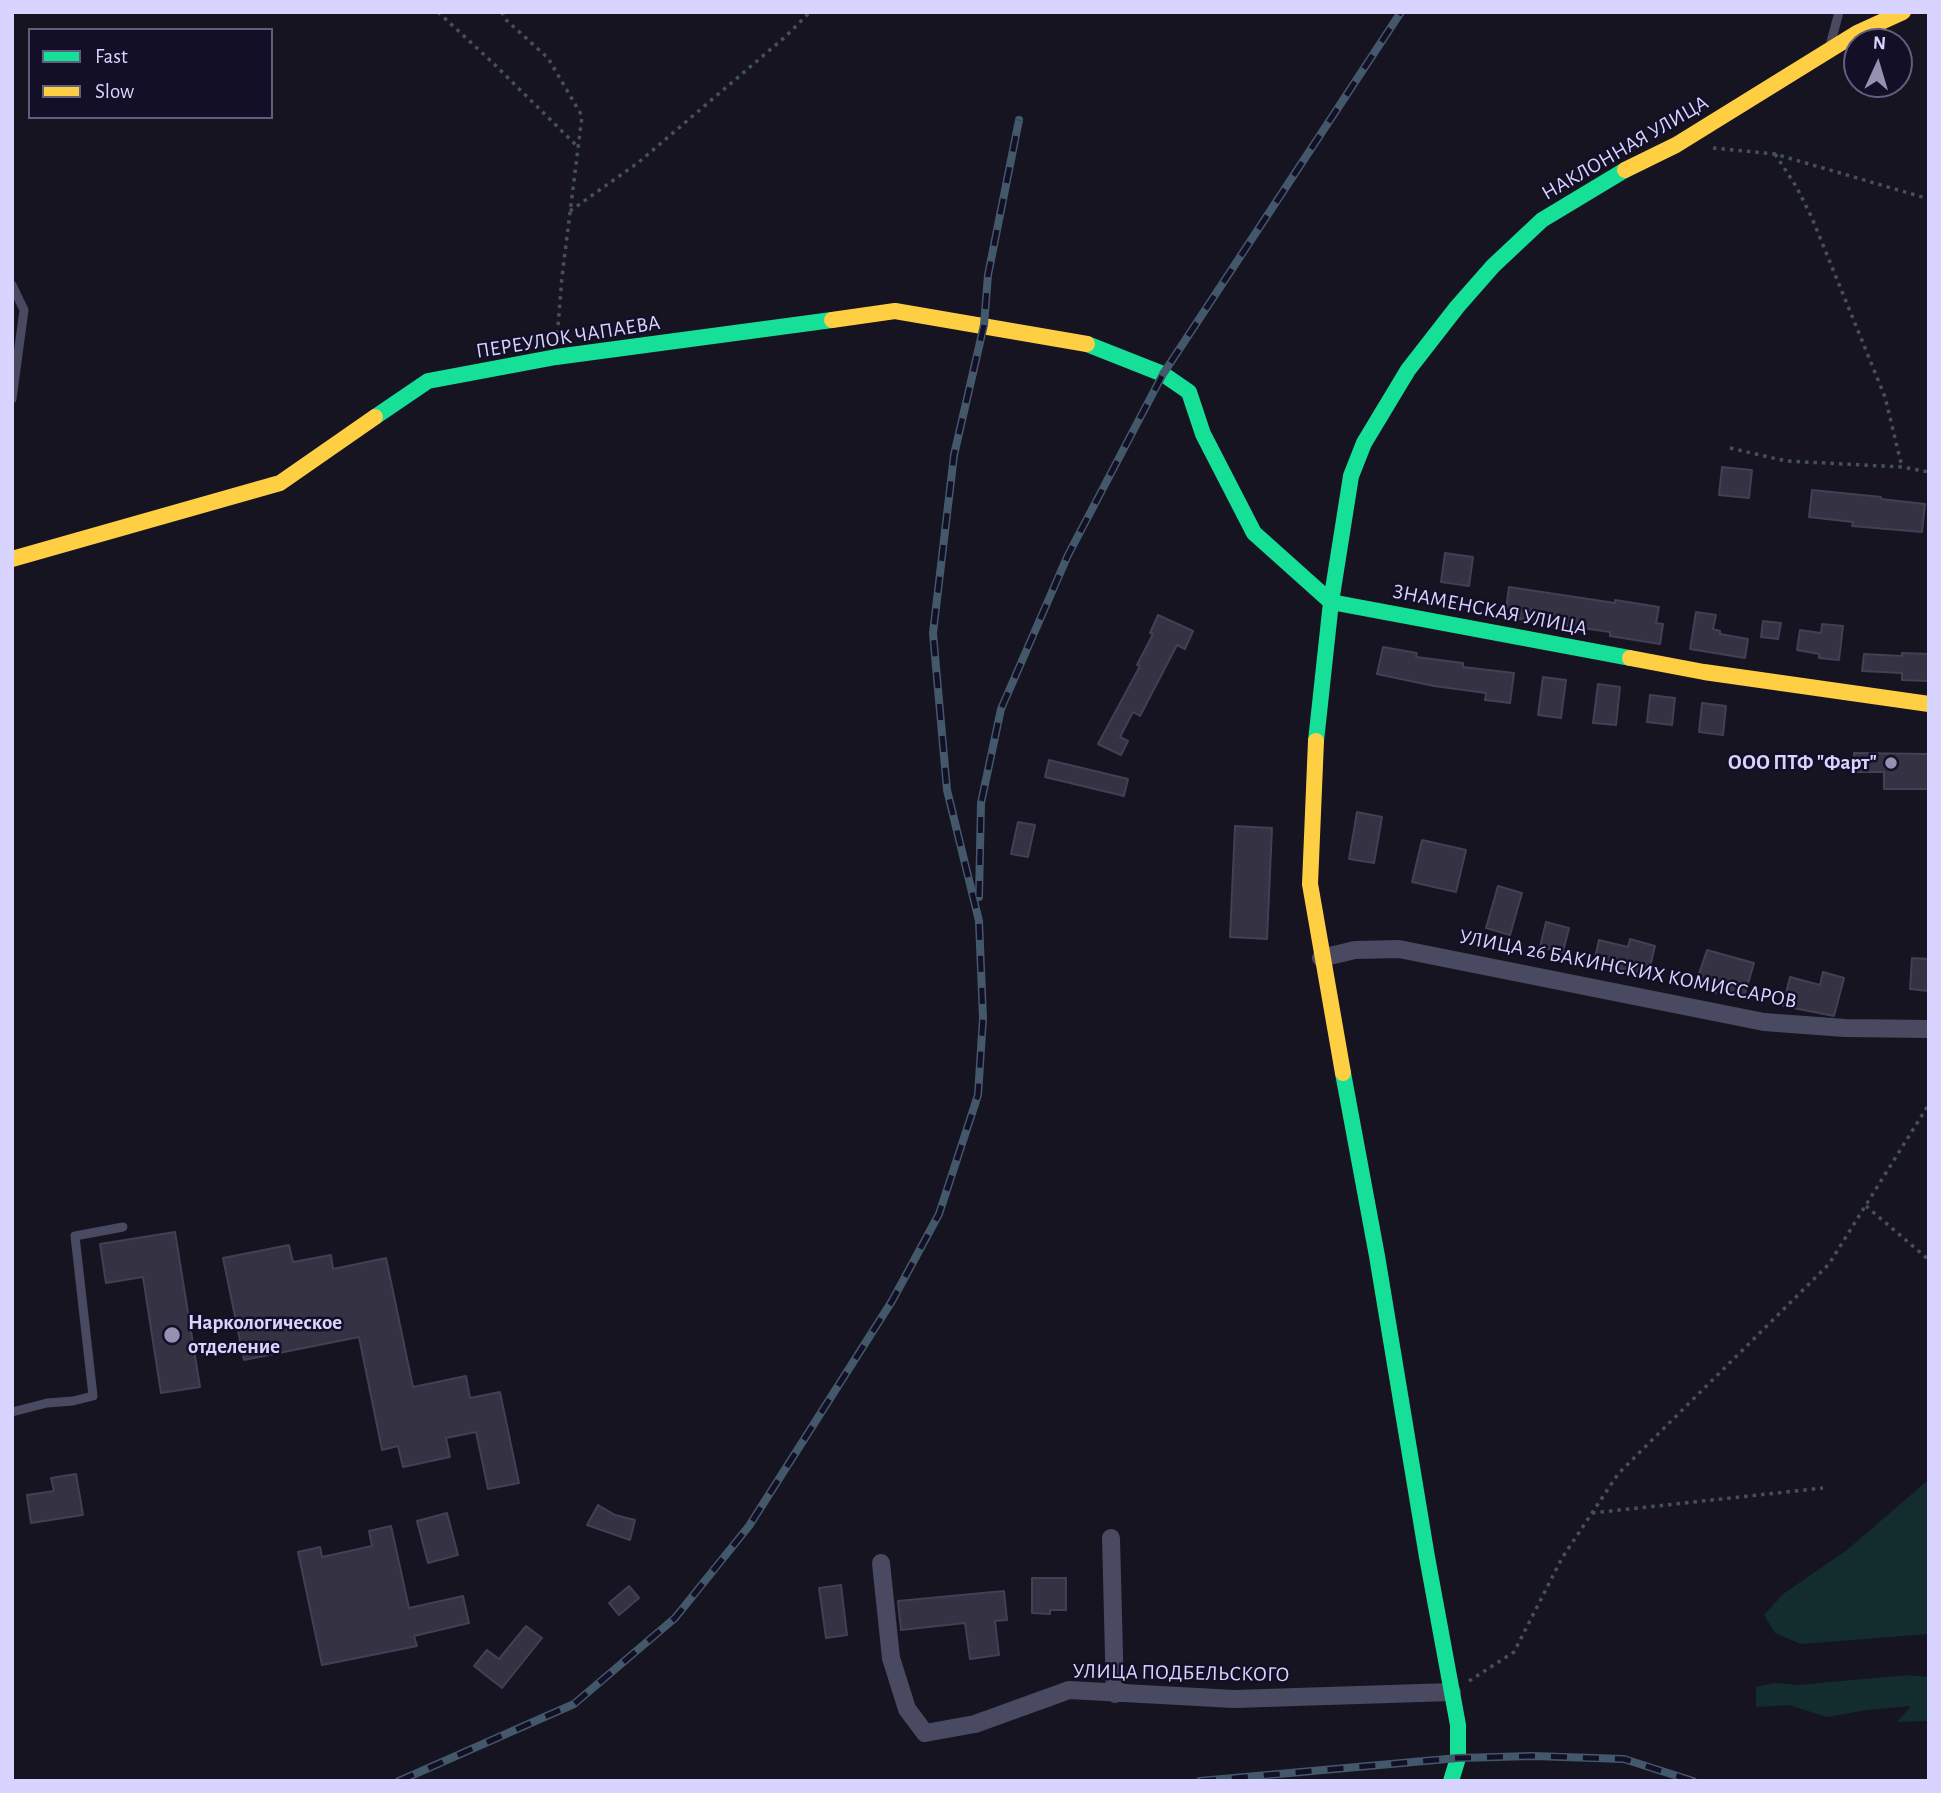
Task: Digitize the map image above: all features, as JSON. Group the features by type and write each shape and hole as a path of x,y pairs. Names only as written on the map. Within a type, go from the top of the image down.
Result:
{"street":[{"name":"НАКЛОННАЯ УЛИЦА","path":"1451,1781 1458,1758 1458,1725 1310,884 1314,755 1331,602 1351,476 1364,443 1408,370 1493,266 1542,220 1612,176 1676,145 1857,33 1903,12"},
{"name":"ПЕРЕУЛОК ЧАПАЕВА","path":"12,559 280,483 428,381 556,357 895,311 1091,345 1163,374 1189,392 1203,434 1254,533 1331,602"},
{"name":"ЗНАМЕНСКАЯ УЛИЦА","path":"1331,602 1704,672 1929,704"},
{"name":"УЛИЦА 26 БАКИНСКИХ КОМИССАРОВ","path":"1321,958 1355,950 1399,949 1764,1022 1845,1028 1929,1028"},
{"path":"1111,1538 1115,1693"},
{"name":"УЛИЦА ПОДБЕЛЬСКОГО","path":"881,1563 891,1658 907,1709 925,1733 975,1724 1069,1690 1234,1699 1452,1692"}],"lane":[{"path":"1829,50 1839,12"},
{"path":"12,285 23,310 12,399"},
{"path":"12,1412 93,1396 75,1236 123,1227"}],"path":[{"path":"438,12 578,147"},
{"path":"502,12 504,18 548,58 582,116 562,277 556,357"},
{"path":"570,211 639,162 785,37 810,12"},
{"path":"1713,148 1775,153 1929,199"},
{"path":"1775,153 1812,218 1885,397 1902,467"},
{"path":"1730,447 1786,461 1902,467 1929,471"},
{"path":"1452,1692 1514,1652 1562,1558 1618,1475 1829,1264 1929,1104"},
{"path":"1866,1206 1929,1260"},
{"path":"1592,1513 1823,1488"}],"green space":[{"path":"1927,1481 1929,1634 1801,1644 1775,1633 1764,1615 1783,1594 1847,1550"},
{"path":"1908,1675 1929,1677 1929,1721 1897,1722 1911,1706 1827,1717 1789,1705 1756,1707 1756,1687 1775,1683 1798,1685"}],"building":[{"path":"1722,467 1752,470 1749,498 1719,495"},
{"path":"1812,490 1925,504 1922,532 1852,526 1853,522 1809,517"},
{"path":"1445,553 1473,557 1469,586 1441,582"},
{"path":"1509,587 1659,607 1656,623 1663,624 1660,644 1610,636 1610,632 1505,617"},
{"path":"1696,612 1716,615 1713,629 1720,631 1720,634 1748,639 1745,658 1690,649"},
{"path":"1158,615 1193,631 1185,649 1177,645 1140,716 1133,712 1120,737 1128,741 1121,755 1098,744 1140,666 1137,665 1153,634 1150,633"},
{"path":"1763,621 1781,623 1778,639 1761,637"},
{"path":"1822,624 1843,626 1839,660 1819,658 1819,654 1797,650 1800,630 1821,633"},
{"path":"1383,647 1417,653 1416,657 1463,663 1463,667 1514,673 1510,703 1485,700 1486,693 1377,674"},
{"path":"1902,653 1929,654 1929,681 1902,680 1902,673 1862,671 1864,654 1902,656"},
{"path":"1543,677 1566,680 1561,718 1538,715"},
{"path":"1598,684 1620,687 1616,725 1593,723"},
{"path":"1650,695 1675,698 1672,725 1647,722"},
{"path":"1702,703 1726,706 1723,735 1699,732"},
{"name":"ООО ПТФ \"Фарт\"","path":"1854,753 1929,754 1929,789 1884,789 1884,772 1854,772"},
{"path":"1049,760 1128,779 1124,796 1045,777"},
{"path":"1357,812 1382,817 1374,863 1349,859"},
{"path":"1018,822 1035,825 1028,857 1011,854"},
{"path":"1235,826 1272,828 1267,939 1230,937"},
{"path":"1422,840 1466,850 1456,892 1412,882"},
{"path":"1498,886 1522,893 1510,935 1486,928"},
{"path":"1546,922 1569,928 1563,952 1540,947"},
{"path":"1630,939 1655,946 1648,975 1594,962 1599,940 1628,947"},
{"path":"1707,950 1754,963 1744,997 1717,989 1716,993 1695,986"},
{"path":"1912,958 1929,959 1929,991 1910,989"},
{"path":"1823,972 1844,978 1834,1016 1783,1006 1790,977 1820,985"},
{"name":"Наркологическое отделение","path":"175,1232 200,1387 161,1393 143,1277 106,1283 100,1244"},
{"path":"289,1245 293,1262 331,1255 333,1269 386,1258 413,1387 466,1376 470,1398 500,1392 519,1483 488,1489 476,1432 446,1438 450,1457 403,1467 398,1446 382,1450 359,1337 244,1360 223,1258"},
{"path":"76,1474 83,1515 31,1523 27,1495 54,1491 51,1478"},
{"path":"598,1505 615,1515 635,1520 630,1540 587,1525"},
{"path":"447,1513 458,1555 428,1563 417,1521"},
{"path":"391,1526 409,1608 463,1596 469,1623 414,1636 417,1646 322,1665 298,1552 320,1547 322,1557 372,1546 369,1531"},
{"path":"1032,1578 1066,1578 1066,1610 1050,1610 1050,1614 1032,1613"},
{"path":"841,1585 847,1635 826,1638 819,1588"},
{"path":"629,1586 639,1598 619,1615 609,1603"},
{"path":"1004,1591 1007,1620 995,1621 999,1655 970,1659 965,1623 901,1630 898,1601"},
{"path":"526,1626 542,1638 502,1688 474,1666 487,1650 499,1659"}],"railway":[{"path":"979,897 981,803 1001,709 1068,555 1163,374 1401,12"},
{"path":"399,1781 574,1704 675,1618 749,1526 892,1301 939,1214 978,1095 983,1018 979,921 947,790 933,633 954,455 984,325 988,275 1019,120"},
{"path":"1200,1781 1458,1758 1533,1756 1624,1759 1693,1781"}],"traffic: fast":[{"path":"1316,741 1331,602 1351,476 1364,443 1408,370 1493,266 1542,220 1625,170"},
{"path":"375,417 428,381 556,357 832,320"},
{"path":"1087,344 1163,374 1189,392 1203,434 1254,533 1331,602 1630,658"},
{"path":"1343,1073 1458,1725 1458,1758 1451,1781"}],"traffic: slow":[{"path":"1625,170 1676,145 1857,33 1903,12"},
{"path":"832,320 895,311 1087,344"},
{"path":"12,559 280,483 375,417"},
{"path":"1630,658 1704,672 1929,704"},
{"path":"1316,741 1310,884 1343,1073"}],"place":[{"name":"ООО ПТФ \"Фарт\"","path":"1891,763"},
{"name":"Наркологическое отделение","path":"172,1335"}]}
